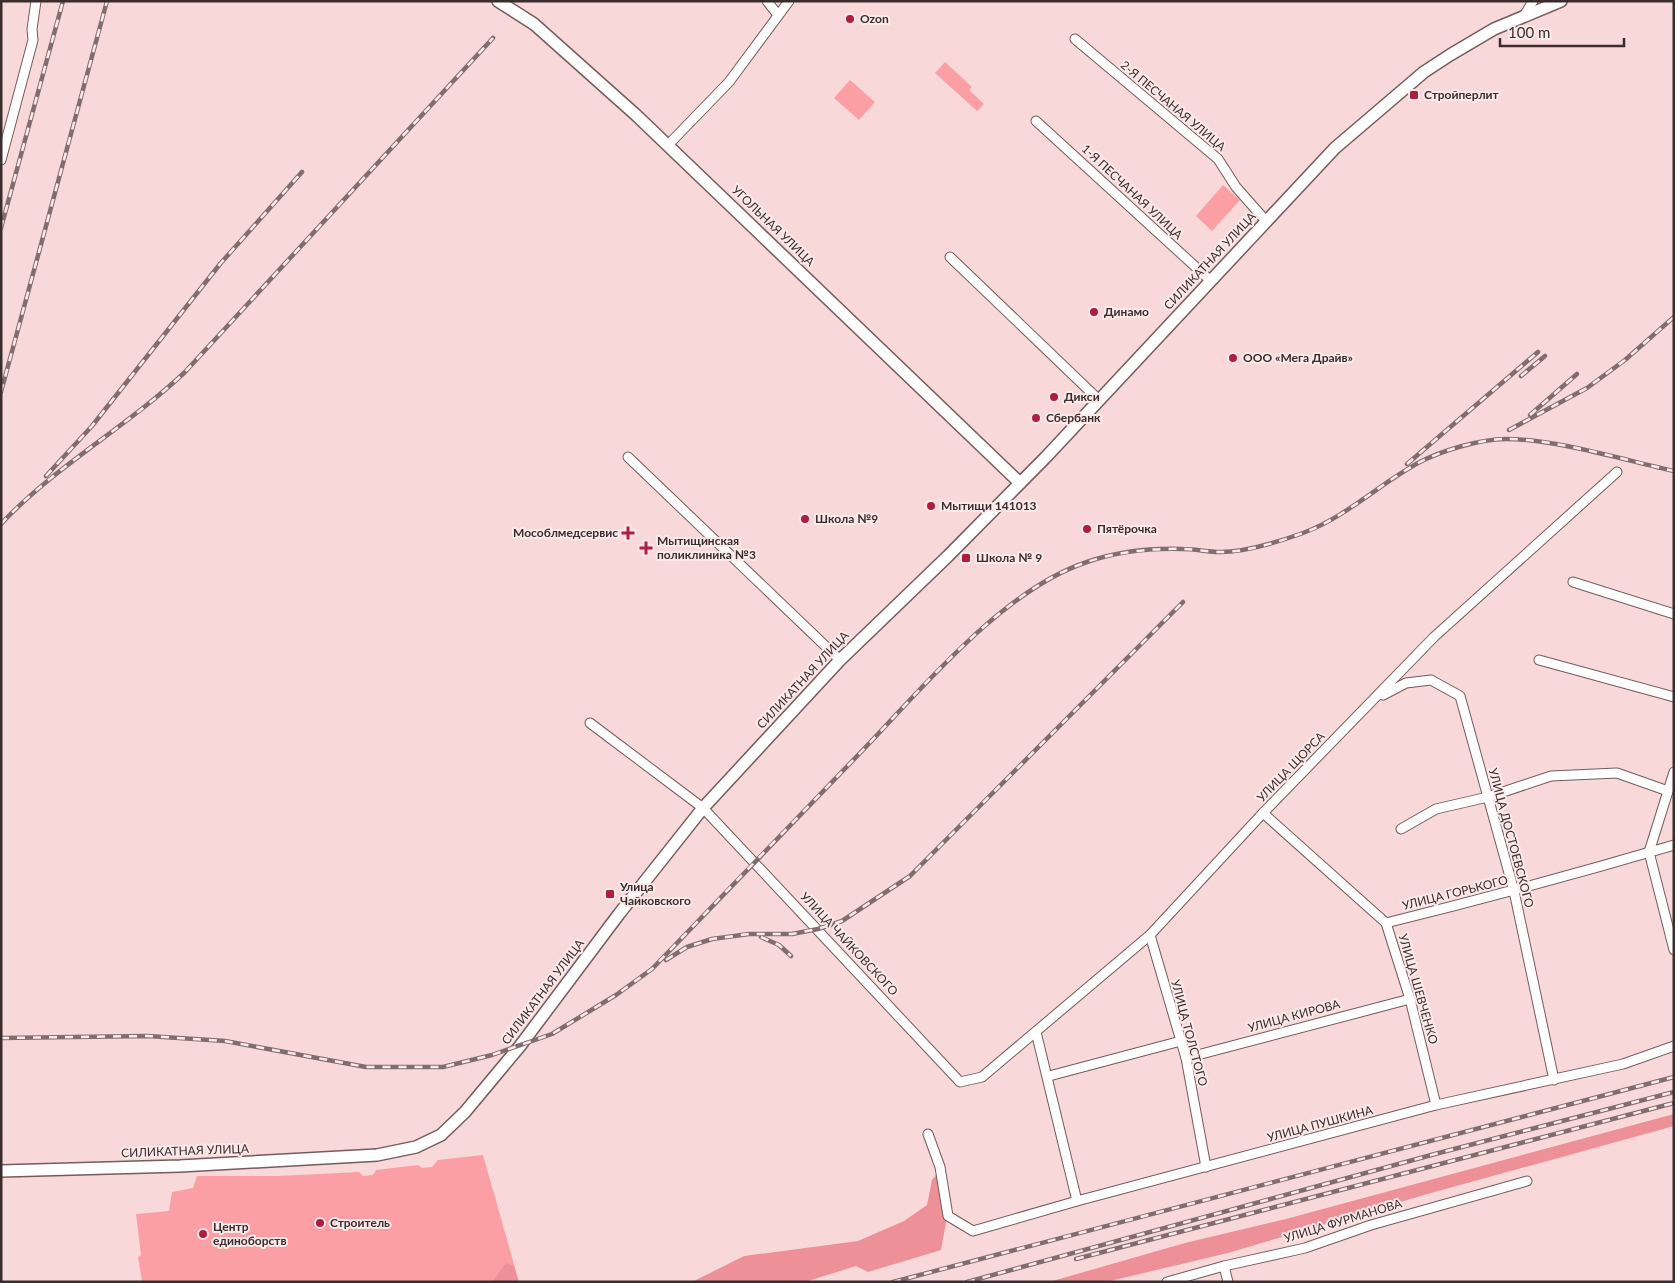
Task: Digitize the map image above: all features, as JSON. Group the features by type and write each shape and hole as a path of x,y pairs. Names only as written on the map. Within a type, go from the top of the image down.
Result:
{"street":[{"path":"1,160 33,40 32,28 36,1"},
{"name":"УГОЛЬНАЯ УЛИЦА","path":"498,1 539,28 668,146 1020,483"},
{"path":"768,1 778,16"},
{"path":"668,146 729,82 789,1"},
{"path":"1524,16 1533,1"},
{"name":"СИЛИКАТНАЯ УЛИЦА","path":"1,1171 180,1166 377,1155 429,1141 441,1135 454,1124 484,1090 703,808 840,660 948,556 1020,483 1335,148 1424,72 1494,29 1561,1"},
{"name":"2-Я ПЕСЧАНАЯ УЛИЦА","path":"1075,39 1218,159 1236,188 1266,221"},
{"name":"1-Я ПЕСЧАНАЯ УЛИЦА","path":"1036,121 1211,281"},
{"path":"950,257 1098,399"},
{"path":"628,457 840,660"},
{"name":"УЛИЦА ЩОРСА","path":"982,1077 1150,935 1263,813 1434,638 1617,472"},
{"path":"1573,582 1674,614"},
{"path":"1539,660 1674,697"},
{"name":"УЛИЦА ДОСТОЕВСКОГО","path":"1374,700 1406,683 1431,680 1460,696 1514,891 1554,1080"},
{"path":"590,723 703,808"},
{"path":"1674,772 1648,852 1671,930 1674,950"},
{"path":"1401,829 1436,809 1488,797 1551,776 1617,773 1668,791"},
{"name":"УЛИЦА ЧАЙКОВСКОГО","path":"703,808 960,1082 982,1077"},
{"name":"УЛИЦА ШЕВЧЕНКО","path":"1263,813 1386,923 1410,999 1436,1105"},
{"name":"УЛИЦА ГОРЬКОГО","path":"1386,923 1514,891 1545,880 1674,845"},
{"name":"УЛИЦА ТОЛСТОГО","path":"1150,935 1186,1058 1206,1167"},
{"name":"УЛИЦА КИРОВА","path":"1186,1058 1410,999"},
{"path":"1036,1032 1049,1076 1078,1200"},
{"path":"1049,1076 1181,1042"},
{"name":"УЛИЦА ПУШКИНА","path":"928,1134 940,1166 948,1216 973,1231 1078,1200 1436,1105 1623,1064 1674,1046"},
{"name":"УЛИЦА ФУРМАНОВА","path":"1166,1282 1224,1266 1305,1248 1371,1225 1527,1181"},
{"path":"1224,1266 1228,1282"}],"shaded area":[{"path":"945,62 972,87 969,90 984,104 977,111 935,73"},
{"path":"850,80 875,102 859,120 834,98"},
{"path":"1223,185 1240,200 1212,231 1196,216"},
{"path":"1674,1114 1674,1126 1424,1195 1228,1253 1106,1282 1049,1282 1185,1243 1286,1219"},
{"name":"Строитель","path":"483,1155 519,1282 142,1281 138,1257 141,1255 136,1214 169,1211 172,1192 193,1188 197,1176 277,1176 359,1172 363,1176 373,1175 376,1170 418,1165 422,1168 432,1167 438,1160"},
{"path":"936,1175 940,1177 947,1217 941,1250 868,1272 856,1266 805,1282 692,1282 744,1256 858,1241 904,1221 927,1205 932,1180"},
{"path":"506,1263 514,1266 519,1282 492,1282"}],"railway":[{"path":"1,228 63,1"},
{"path":"1,392 107,1"},
{"path":"1,524 44,484 163,392 185,372 493,38"},
{"path":"46,476 92,426 220,264 302,172"},
{"path":"1509,430 1587,388 1625,360 1674,317"},
{"path":"1407,464 1538,352"},
{"path":"1521,376 1545,356"},
{"path":"1530,415 1577,374"},
{"path":"1,1038 148,1036 225,1041 366,1067 443,1067 492,1055 552,1034 616,995 652,969 964,644 1024,595 1055,576 1087,562 1122,553 1171,549 1230,552 1283,540 1319,526 1348,510 1418,463 1460,446 1484,441 1506,439 1546,442 1674,471"},
{"path":"666,960 687,947 712,939 749,934 792,934 818,929 842,921 910,876 1183,602"},
{"path":"761,937 779,945 791,956"},
{"path":"893,1282 1674,1077"},
{"path":"967,1282 1435,1154 1674,1092"},
{"path":"1076,1259 1674,1103"}],"place":[{"name":"Ozon","path":"850,19"},
{"name":"Стройперлит","path":"1414,95"},
{"name":"Динамо","path":"1094,312"},
{"name":"ООО «Мега Драйв»","path":"1233,358"},
{"name":"Дикси","path":"1054,397"},
{"name":"Сбербанк","path":"1036,418"},
{"name":"Мытищи 141013","path":"931,506"},
{"name":"Школа №9","path":"805,519"},
{"name":"Пятёрочка","path":"1087,529"},
{"name":"Мособлмедсервис","path":"628,533"},
{"name":"Мытищинская поликлиника №3","path":"646,548"},
{"name":"Школа № 9","path":"966,558"},
{"name":"Улица Чайковского","path":"610,894"},
{"name":"Строитель","path":"320,1223"},
{"name":"Центр единоборств","path":"203,1234"}]}
